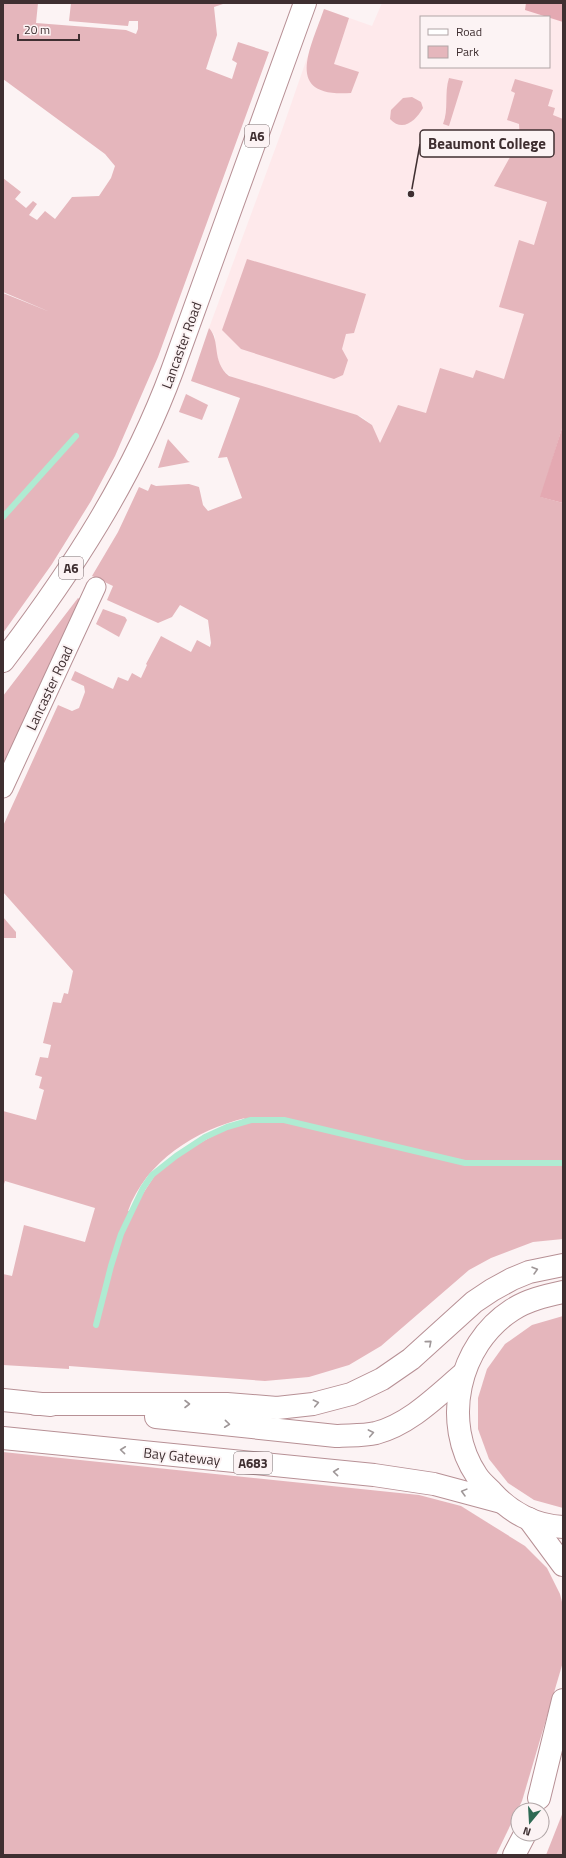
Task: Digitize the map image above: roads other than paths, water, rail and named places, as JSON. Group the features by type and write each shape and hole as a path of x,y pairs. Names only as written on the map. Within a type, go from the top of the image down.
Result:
{"main road":[{"name":"Lancaster Road","path":"3,661 65,577 128,469 149,424 171,375 304,3"},
{"path":"36,1404 227,1404 277,1408 313,1404 351,1394 382,1378 411,1359 474,1302 492,1290 529,1272 563,1265"},
{"path":"563,1292 536,1298 512,1310 491,1327 474,1349 463,1374 457,1409 462,1444 477,1476 501,1502 529,1519 554,1527 563,1528"},
{"path":"3,1400 336,1436 361,1435 377,1432 408,1418 463,1374"},
{"name":"Bay Gateway","path":"3,1438 374,1475 434,1484 501,1502"},
{"path":"529,1519 563,1565"},
{"path":"538,1802 563,1700"},
{"path":"538,1802 563,1737"},
{"path":"514,1855 521,1842"}],"street":[{"name":"Lancaster Road","path":"3,788 96,587"}],"waterway":[{"path":"3,517 76,436"},
{"path":"96,1325 121,1234 143,1188 152,1175 176,1156 205,1137 227,1127 251,1120 284,1120 465,1163 562,1163"}],"place":[{"name":"Beaumont College","path":"411,194"}]}
